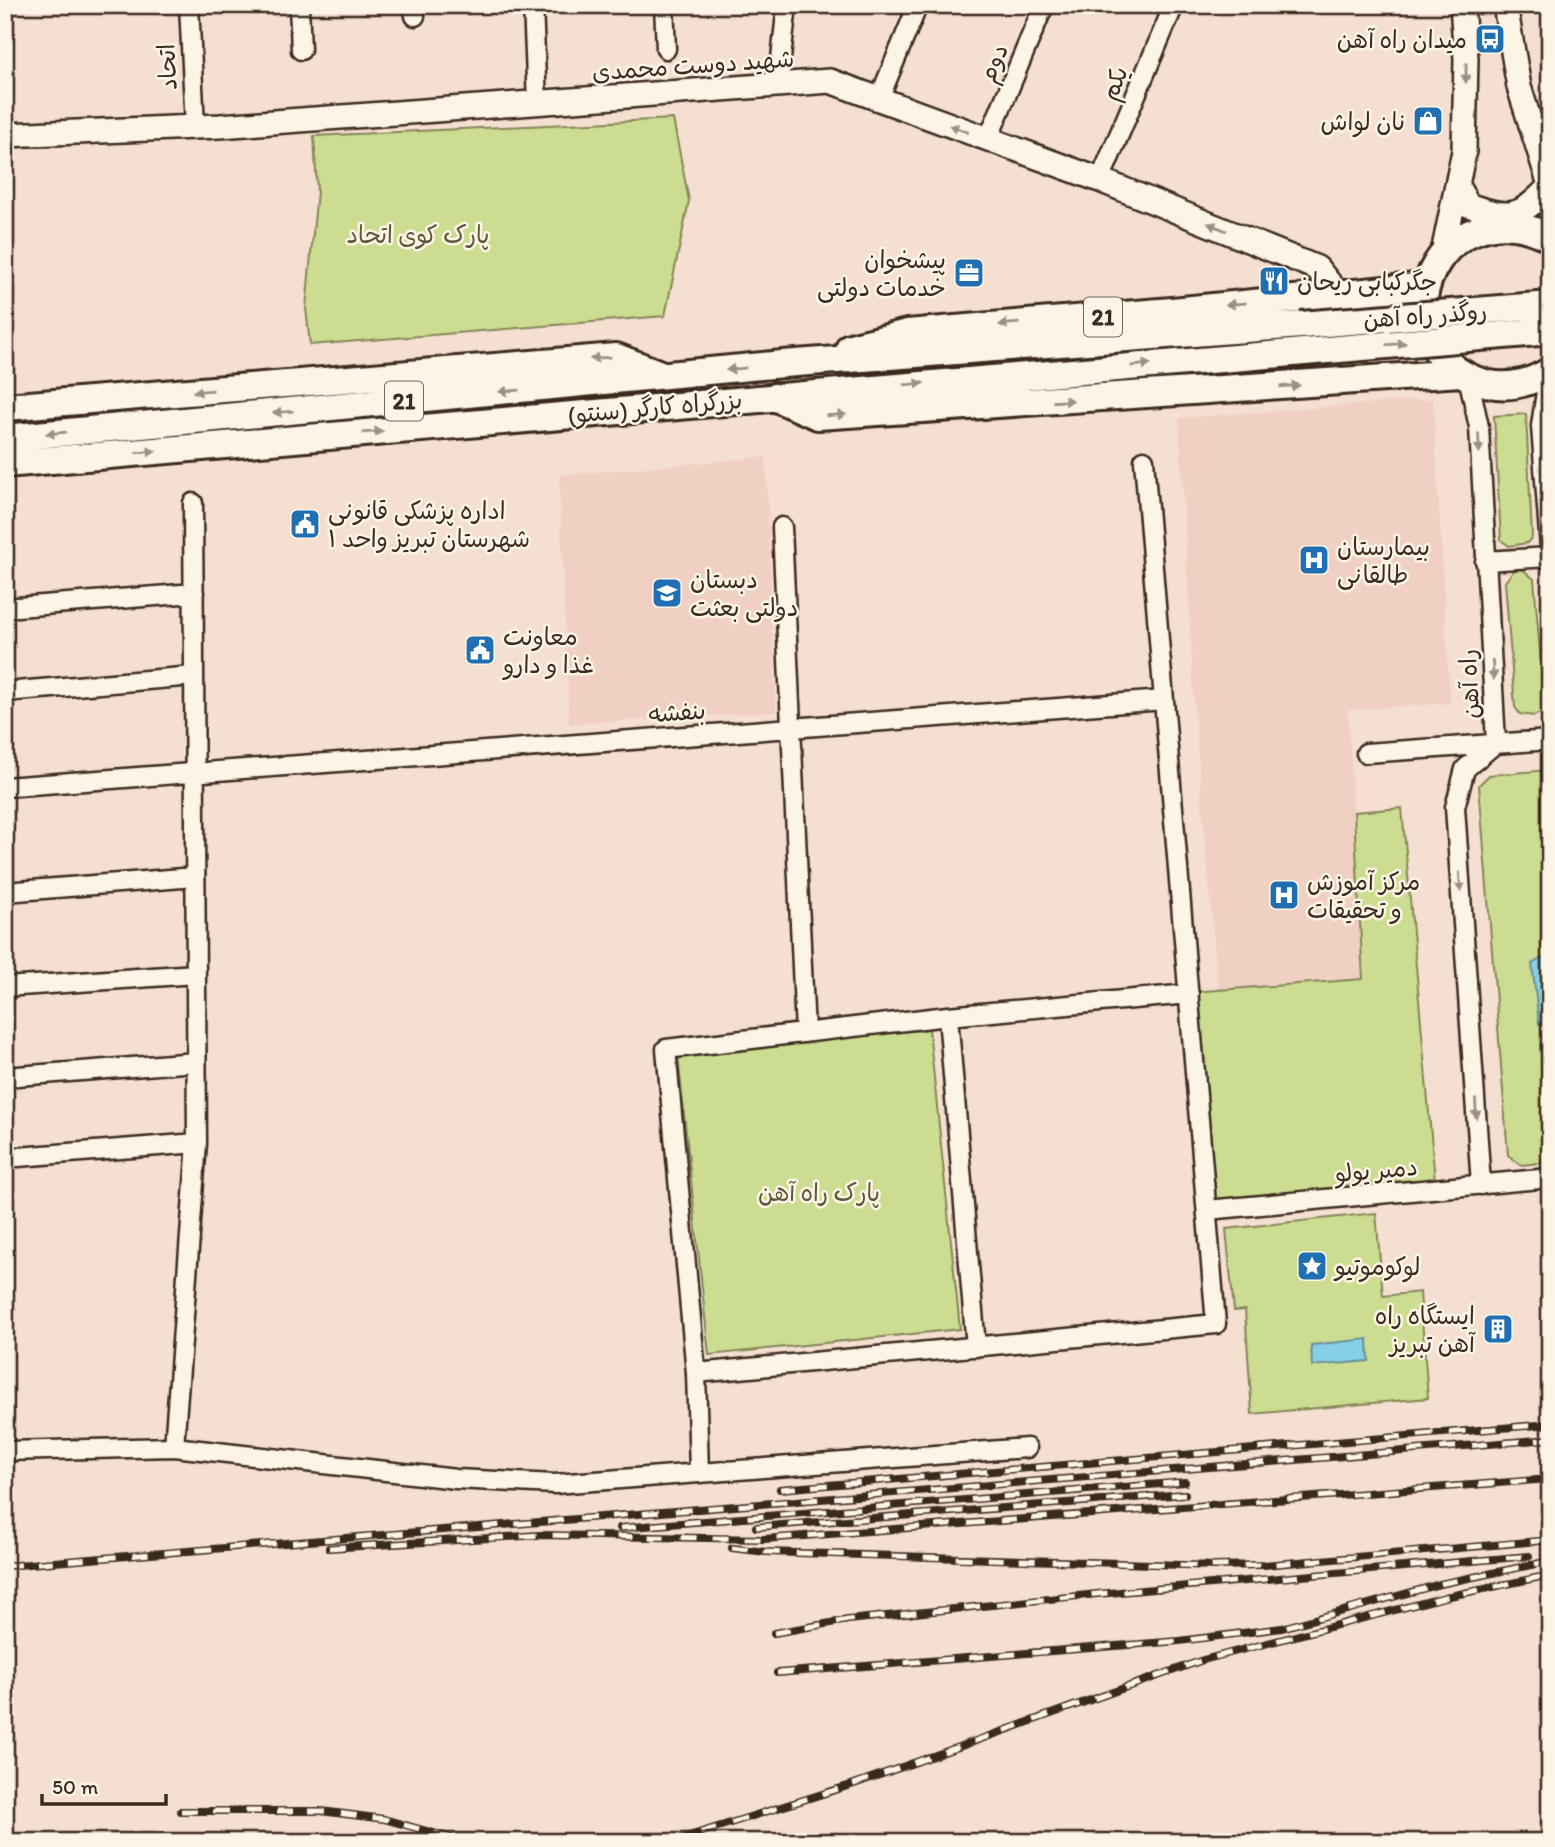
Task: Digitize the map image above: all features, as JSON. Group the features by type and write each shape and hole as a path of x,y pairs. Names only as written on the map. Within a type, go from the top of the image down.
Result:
{"highway":[{"path":"1549,371 1535,380 1510,386 1484,383 1464,375 1442,356 1429,335 1424,311 1426,286 1443,253 1461,237 1483,226 1507,224 1531,228 1550,238"},
{"name":"21","path":"783,364 907,333 1426,286"},
{"path":"1323,383 1344,369 1351,357 1348,308 1338,294"},
{"name":"روگذر راه آهن","path":"1301,325 1550,305"},
{"name":"بزرگراه کارگر (سنتو)","path":"5,438 783,364 1301,325"},
{"name":"روگذر راه آهن","path":"1304,352 1550,331"},
{"name":"بزرگراه کارگر (سنتو)","path":"5,464 1304,352"},
{"path":"5,407 616,357 665,376"},
{"path":"773,396 818,416 1464,375"}],"main road":[{"path":"1443,253 1464,151 1466,59 1462,5"},
{"path":"1457,186 1468,205 1507,214 1528,209 1550,185 1519,88 1505,5"},
{"name":"شهید دوست محمدی","path":"5,135 195,127 830,81 1100,180 1317,268 1338,294"}],"street":[{"name":"اتحاد","path":"189,5 195,127"},
{"path":"299,5 301,50"},
{"path":"533,5 537,103"},
{"path":"664,5 666,49"},
{"path":"778,85 787,5"},
{"path":"879,99 918,5"},
{"name":"دوم","path":"988,139 1044,5"},
{"name":"یکم","path":"1100,180 1174,5"},
{"path":"1549,371 1541,426 1550,548"},
{"name":"راه آهن","path":"1464,375 1479,427 1496,743 1465,769 1455,807 1480,1185"},
{"path":"696,1373 1216,1324 1144,460"},
{"path":"174,1447 197,1143 193,503"},
{"path":"782,527 805,1033"},
{"path":"1486,561 1550,556"},
{"path":"5,608 194,593"},
{"path":"5,692 194,676"},
{"name":"بنفشه","path":"5,787 1164,700"},
{"path":"1366,753 1550,740"},
{"path":"5,892 195,877"},
{"path":"5,987 196,974"},
{"path":"699,1472 696,1373 666,1049 948,1016 1189,994"},
{"path":"948,1016 976,1347"},
{"path":"5,1077 197,1062"},
{"path":"5,1158 197,1143"},
{"name":"دمیر یولو","path":"1207,1210 1550,1178"},
{"path":"5,1451 174,1447 456,1479 542,1484 1027,1448"}],"shaded area":[{"name":"بیمارستان طالقانی","path":"1433,399 1450,703 1348,710 1363,979 1218,990 1195,719 1179,418"},
{"name":"دبستان دولتی بعثت","path":"766,457 776,712 569,724 559,475"}],"green space":[{"name":"پارک کوی اتحاد","path":"673,119 689,201 665,316 310,345 306,308 317,191 314,136"},
{"path":"1526,414 1532,537 1527,543 1509,546 1501,540 1494,416"},
{"path":"1522,569 1534,579 1544,702 1542,712 1534,716 1520,714 1515,707 1505,582 1514,570"},
{"path":"1550,770 1550,1162 1521,1165 1508,1155 1479,785 1489,775"},
{"path":"1402,808 1435,1181 1212,1204 1192,992 1363,979 1354,812"},
{"name":"پارک راه آهن","path":"929,1029 960,1329 709,1355 678,1055"},
{"path":"1376,1213 1383,1296 1420,1292 1428,1398 1252,1414 1245,1310 1234,1311 1226,1229"}],"water":[{"path":"1542,958 1550,964 1550,1105 1545,1104 1540,1044 1546,1037 1546,1028 1539,1024 1532,964"},
{"path":"1368,1339 1369,1361 1312,1366 1311,1345"}],"railway":[{"path":"780,1489 1550,1424"},
{"path":"5,1566 1550,1439"},
{"path":"329,1548 540,1535 764,1539 1550,1479"},
{"path":"620,1528 1185,1482"},
{"path":"756,1527 1185,1494"},
{"path":"732,1548 766,1552 1215,1566 1264,1565 1550,1540"},
{"path":"774,1633 848,1620 1097,1594 1529,1556"},
{"path":"777,1673 1179,1641 1282,1628 1440,1584 1550,1561"},
{"path":"670,1842 854,1784 1203,1660 1445,1597 1550,1575"},
{"path":"181,1811 321,1811 384,1819 466,1842"}],"place":[{"name":"میدان راه آهن","path":"1490,39"},
{"name":"نان لواش","path":"1428,121"},
{"name":"پیشخوان خدمات دولتی","path":"969,273"},
{"name":"جگرکبابی ریحان","path":"1274,281"},
{"name":"اداره پزشکی قانونی شهرستان تبریز واحد ۱","path":"305,524"},
{"name":"بیمارستان طالقانی","path":"1314,560"},
{"name":"دبستان دولتی بعثت","path":"667,593"},
{"name":"معاونت غذا و دارو","path":"480,650"},
{"name":"مرکز آموزش و تحقیقات","path":"1284,895"},
{"name":"لوکوموتیو","path":"1312,1266"},
{"name":"ایستگاه راه آهن تبریز","path":"1498,1329"}]}
